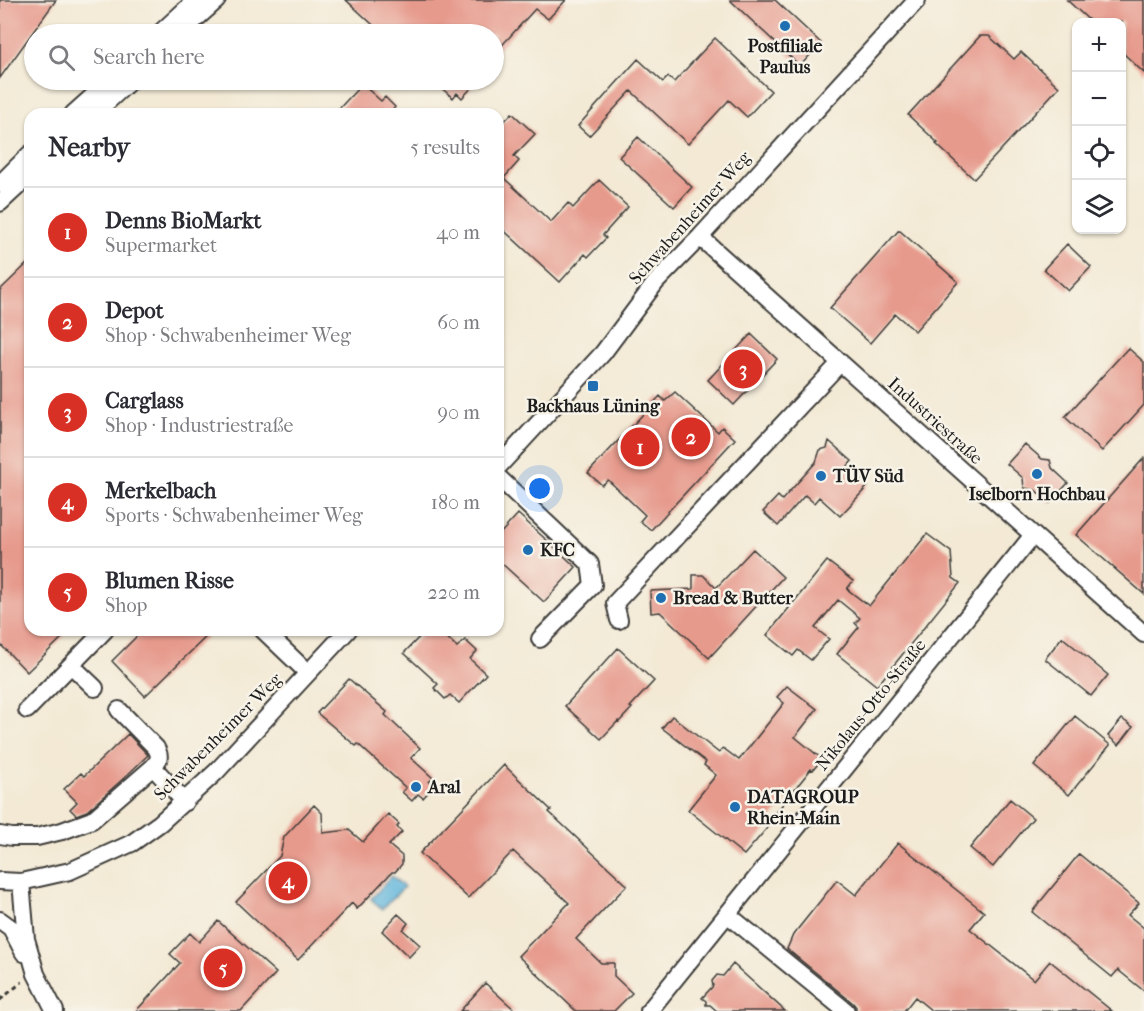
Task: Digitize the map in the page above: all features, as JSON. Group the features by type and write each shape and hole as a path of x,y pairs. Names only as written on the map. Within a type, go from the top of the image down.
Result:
{"street":[{"path":"170,24 196,0"},
{"path":"190,24 217,0"},
{"name":"Schwabenheimer Weg","path":"504,460 603,353 656,282 917,0"},
{"path":"80,108 100,90"},
{"path":"101,108 120,90"},
{"path":"0,184 24,160"},
{"path":"0,203 24,181"},
{"name":"Industriestraße","path":"700,237 1144,634"},
{"path":"619,620 615,603 840,363"},
{"path":"504,483 590,564 593,585 540,639"},
{"name":"Nikolaus-Otto-Straße","path":"649,1011 1033,535"},
{"path":"27,710 99,636"},
{"path":"269,636 308,673"},
{"name":"Schwabenheimer Weg","path":"0,881 21,882 70,871 132,843 160,823 216,772 342,636"},
{"path":"71,665 95,688"},
{"path":"0,835 37,837 92,820 153,767 159,760 156,748 119,710"},
{"path":"153,767 185,802"},
{"path":"21,882 26,939 36,974"},
{"path":"727,914 846,1011"},
{"path":"0,920 11,928 55,1011"}],"path":[{"path":"0,1000 36,974"}],"water":[{"path":"392,876 404,887 382,909 371,899"}],"building":[{"path":"0,0 56,0 39,24 24,24 24,45 0,78"},
{"path":"346,0 566,0 548,19 535,9 504,43 504,24 372,24"},
{"path":"730,0 775,0 821,43 800,66"},
{"path":"1067,0 1144,0 1144,73 1126,56 1126,18 1087,18"},
{"path":"980,36 989,36 1014,59 1021,52 1059,87 974,179 908,115"},
{"path":"715,38 771,91 747,117 729,100 688,144 631,91 589,136 578,126 638,59 663,82 668,77 674,82"},
{"path":"356,90 369,90 381,101 385,97 395,107 394,108 340,108"},
{"path":"444,90 470,90 462,98 457,93 453,98"},
{"path":"512,113 535,134 514,156 519,161 504,178 504,122"},
{"path":"638,137 692,187 674,207 619,157"},
{"path":"504,178 551,222 568,203 573,208 599,180 628,207 603,235 606,238 588,257 585,254 560,282 504,231"},
{"path":"899,230 958,282 915,331 895,314 870,343 830,308"},
{"path":"1067,244 1091,267 1068,291 1044,269"},
{"path":"24,267 24,636 64,636 27,672 0,644 0,290"},
{"path":"751,334 777,359 734,405 708,380"},
{"path":"1128,348 1144,362 1144,405 1102,451 1065,417"},
{"path":"675,392 718,432 722,427 735,439 651,530 640,521 645,515 608,480 602,485 588,473 660,396 665,401"},
{"path":"829,441 852,461 847,467 868,486 840,516 819,497 814,503 805,495 778,526 763,512 778,496 782,500 816,462 820,450 827,448"},
{"name":"Iselborn Hochbau","path":"1025,444 1042,459 1050,460 1052,468 1068,483 1050,503 1035,490 1024,488 1023,478 1007,464"},
{"path":"1144,458 1144,594 1076,535"},
{"name":"KFC","path":"518,514 576,567 544,602 504,565 504,529"},
{"path":"927,534 951,552 953,578 960,583 877,686 837,654 859,627 855,623 860,618 838,600 815,628 829,639 811,660 798,650 793,656 767,635 827,561 853,581 847,589 869,606"},
{"path":"753,549 783,577 709,658 660,612 651,613 650,591 693,589 693,575 703,575 716,588"},
{"path":"137,636 207,636 145,696 112,661"},
{"path":"420,636 445,636 457,647 465,640 477,651 470,659 486,674 459,703 450,695 445,699 434,688 438,684 404,653"},
{"path":"1062,637 1108,675 1091,696 1045,659"},
{"path":"618,648 654,681 630,707 632,708 601,739 565,706"},
{"path":"349,679 387,712 385,715 420,748 411,758 433,778 429,782 434,786 423,798 418,794 412,801 402,792 406,788 358,744 356,746 317,713"},
{"path":"787,686 817,709 795,737 822,759 813,770 811,769 744,855 688,810 716,775 704,765 706,762 662,728 672,716 719,753 723,748 739,760 784,703 777,697"},
{"path":"1075,716 1110,745 1069,795 1034,766"},
{"path":"1122,719 1133,727 1119,745 1108,736"},
{"path":"128,734 148,755 87,811 76,815 70,809 77,802 64,789 81,773 84,776"},
{"path":"504,765 551,810 549,812 627,885 576,939 601,963 614,963 614,976 632,993 614,1011 576,1011 518,956 569,903 513,851 468,898 420,853"},
{"path":"1010,799 1033,818 993,867 970,848"},
{"path":"314,805 322,813 323,833 349,830 363,842 388,814 399,824 397,827 402,832 389,845 402,856 402,864 357,909 352,903 298,960 236,902 280,856 284,837"},
{"path":"898,843 984,912 970,929 1034,980 1050,961 1112,1011 932,1011 915,997 904,1011 856,1011 853,1003 787,949 793,935 837,880 856,895"},
{"path":"1079,854 1139,903 1128,915 1144,928 1144,991 1118,970 1112,977 1032,912"},
{"path":"398,914 408,923 403,930 420,945 409,957 382,931"},
{"path":"218,921 276,973 241,1011 136,1011 180,963 170,954 190,933 199,942"},
{"path":"733,964 785,1011 717,1011 710,1005 706,1005 706,1001 702,998 713,986 712,981 717,975 723,976"},
{"path":"485,983 516,1011 460,1011"}],"place":[{"name":"Postfiliale Paulus","path":"785,26"},
{"name":"Carglass","path":"743,369"},
{"name":"Backhaus Lüning","path":"593,386"},
{"name":"Depot","path":"691,437"},
{"name":"Denns BioMarkt","path":"640,447"},
{"name":"Iselborn Hochbau","path":"1037,474"},
{"name":"TÜV Süd","path":"821,476"},
{"name":"KFC","path":"528,550"},
{"name":"Bread & Butter","path":"661,598"},
{"name":"Aral","path":"416,787"},
{"name":"DATAGROUP Rhein-Main","path":"735,807"},
{"name":"Merkelbach","path":"288,881"},
{"name":"Blumen Risse","path":"223,968"}]}
